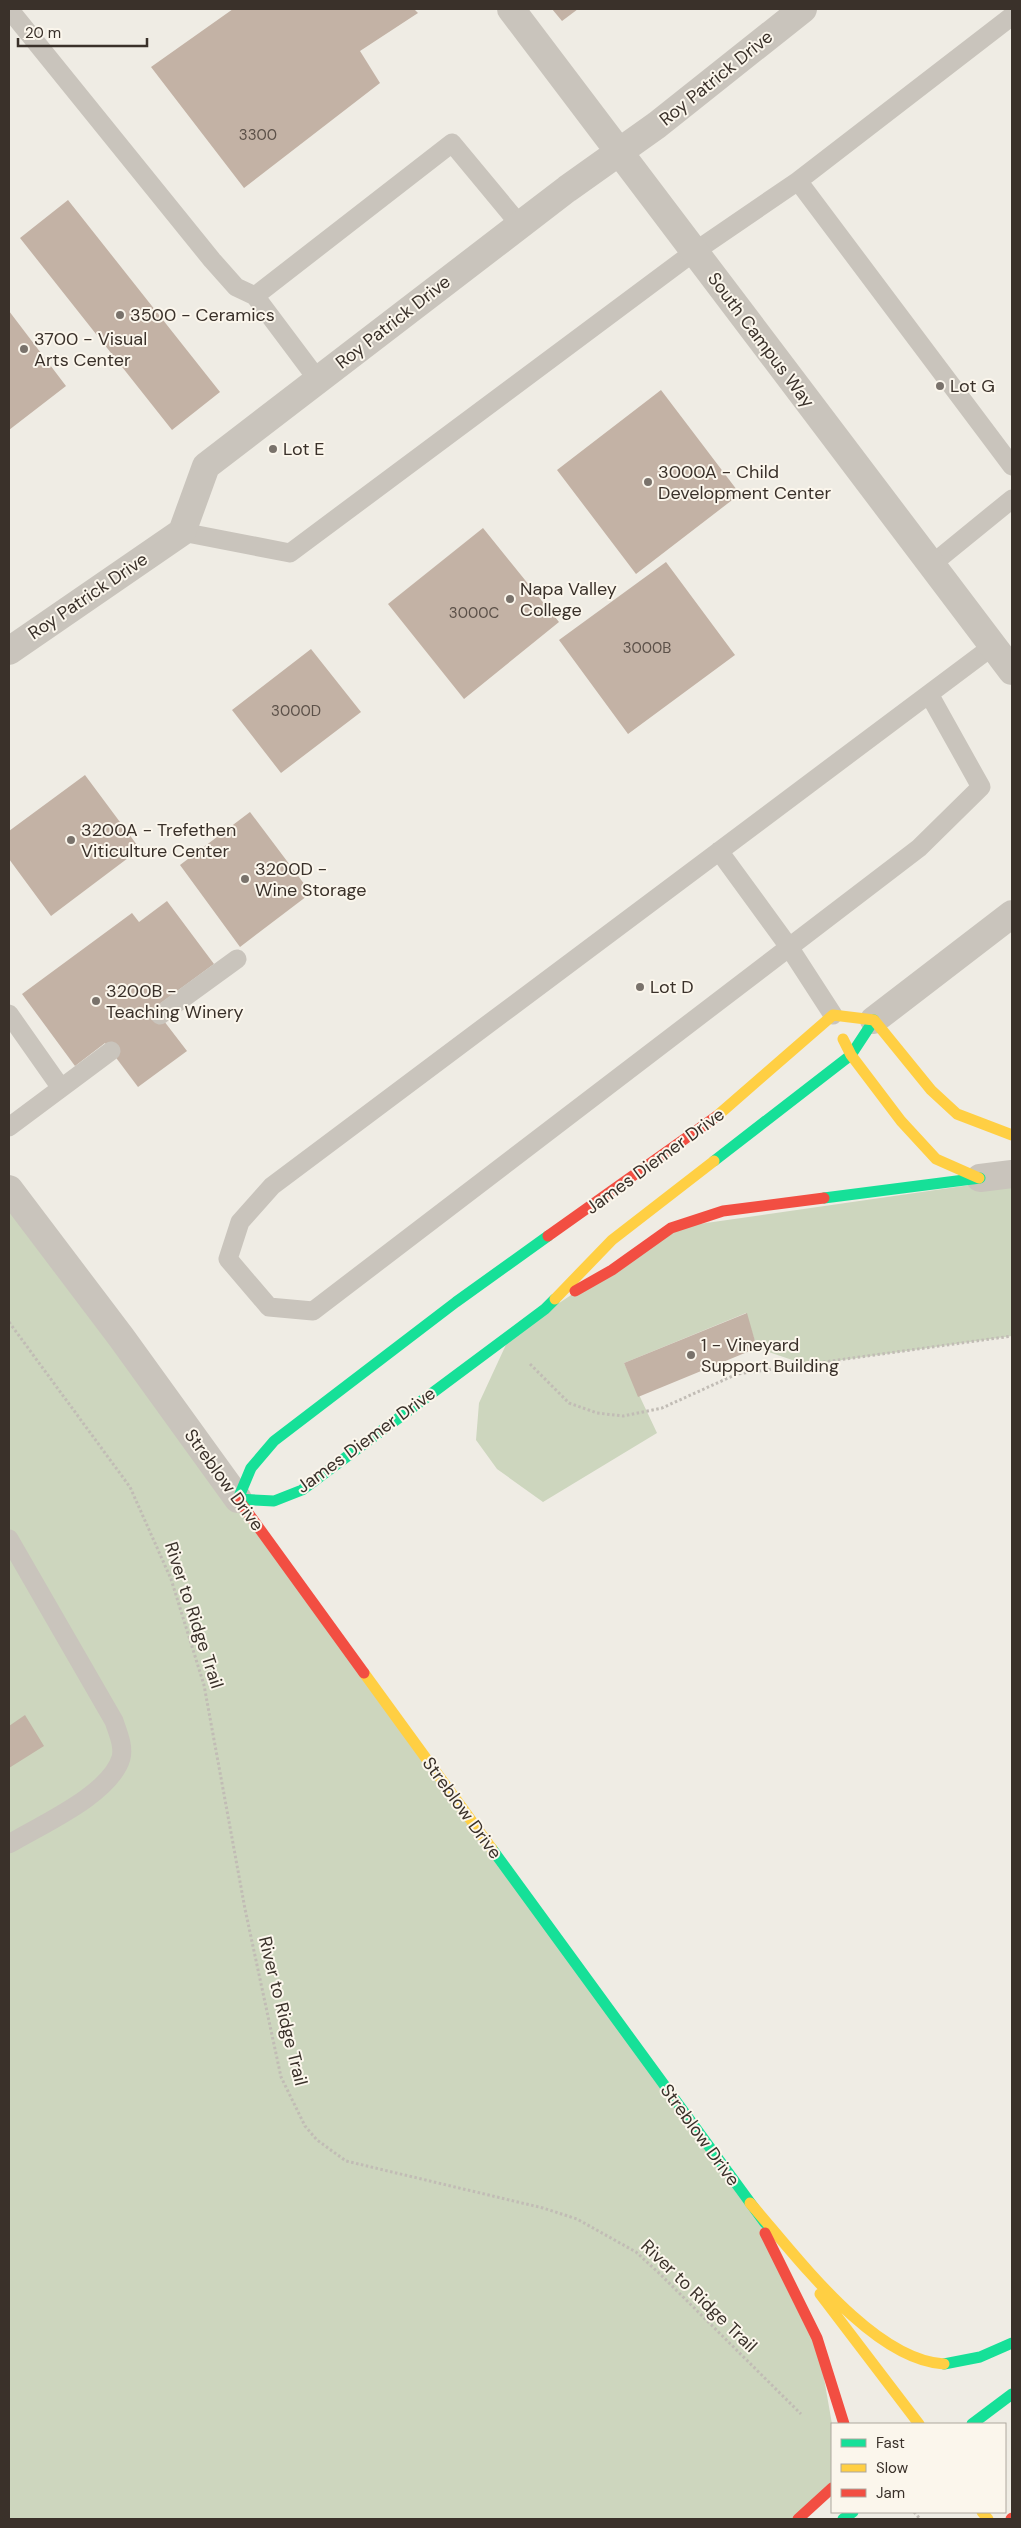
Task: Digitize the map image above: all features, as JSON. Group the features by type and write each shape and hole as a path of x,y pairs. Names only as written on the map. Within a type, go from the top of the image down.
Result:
{"street":[{"name":"South Campus Way","path":"511,9 1012,671"},
{"name":"Roy Patrick Drive","path":"9,651 182,532 206,466 520,225 657,125 803,9"},
{"path":"874,1020 1012,914"},
{"path":"980,1178 936,1159 901,1121 866,1072 850,1055 833,1015 874,1020 931,1090 957,1114 1012,1135"},
{"name":"James Diemer Drive","path":"833,1015 730,1107 456,1302 274,1441 251,1468 238,1499 274,1501 302,1490 510,1336 545,1309 612,1240 850,1055 874,1020"},
{"path":"545,1309 612,1270 671,1228 723,1211 1012,1174"},
{"name":"Streblow Drive","path":"9,1189 121,1337 750,2203 918,2423"},
{"path":"750,2203 832,2294 882,2340 903,2355 922,2362 948,2364 968,2362 1012,2343"},
{"path":"750,2203 817,2338 844,2423"},
{"path":"973,2423 1012,2394"},
{"path":"798,2519 831,2489"}],"lane":[{"path":"9,9 212,260 236,286 255,296 318,380"},
{"path":"182,532 290,553 694,252 798,181 1012,16"},
{"path":"255,296 452,143 520,225"},
{"path":"798,181 1012,466"},
{"path":"931,565 1012,499"},
{"path":"930,694 981,787 919,848 313,1311 269,1307 228,1259 240,1222 272,1186 993,646"},
{"path":"719,851 789,947 833,1015"},
{"path":"160,1015 237,960"},
{"path":"9,1014 61,1088"},
{"path":"9,1126 111,1051"},
{"path":"9,1539 114,1721 122,1741 121,1758 113,1774 90,1796 9,1844"}],"path":[{"name":"River to Ridge Trail","path":"9,1322 130,1487 171,1579 204,1685 245,1909 281,2077 305,2126 317,2140 346,2161 543,2208 577,2219 614,2238 636,2252 660,2274 806,2420"},
{"path":"510,1336 533,1368 569,1403 597,1413 623,1416 662,1408 737,1374 1012,1336"}],"green space":[{"path":"1012,1179 1012,1336 807,1365 757,1348 746,1313 624,1363 657,1433 543,1502 497,1469 476,1440 479,1403 510,1336 671,1228"},
{"path":"9,1189 750,2203 817,2338 832,2423 831,2489 798,2519 9,2519"}],"building":[{"path":"233,9 414,9 418,13 360,51 380,83 244,188 151,67"},
{"path":"552,9 578,9 562,21"},
{"name":"3500 - Ceramics","path":"68,200 220,392 172,430 20,238"},
{"name":"3700 - Visual Arts Center","path":"9,311 66,386 9,430"},
{"name":"3000A - Child Development Center","path":"661,390 740,494 636,574 557,470"},
{"path":"483,528 559,622 464,699 388,604"},
{"path":"666,562 735,655 628,734 559,640"},
{"path":"311,649 361,712 281,773 232,710"},
{"name":"3200A - Trefethen Viticulture Center","path":"85,775 140,849 51,916 9,859 9,831"},
{"name":"3200D - Wine Storage","path":"250,812 311,893 240,947 180,865"},
{"name":"3200B - Teaching Winery","path":"167,901 214,964 154,1008 187,1051 138,1087 105,1043 75,1066 22,994 132,913 139,922"},
{"name":"1 - Vineyard Support Building","path":"747,1313 757,1348 638,1397 624,1363"},
{"path":"25,1715 44,1746 9,1768 9,1726"}],"traffic: fast":[{"path":"714,1161 851,1055 874,1020"},
{"path":"824,1198 980,1178"},
{"path":"238,1499 251,1468 274,1441 456,1302 548,1236"},
{"path":"238,1499 274,1501 302,1490 545,1309 555,1299"},
{"path":"492,1849 765,2223"},
{"path":"944,2364 980,2357 1012,2343"},
{"path":"973,2423 1012,2394"},
{"path":"843,2519 852,2513"}],"traffic: slow":[{"path":"717,1116 833,1015 874,1020 931,1090 957,1114 1012,1135"},
{"path":"843,1039 851,1055 901,1121 936,1159 979,1178"},
{"path":"555,1299 612,1240 714,1161"},
{"path":"364,1673 492,1849"},
{"path":"750,2203 812,2275 863,2325 890,2344 917,2358 944,2364"},
{"path":"820,2294 918,2423"},
{"path":"983,2513 988,2519"}],"traffic: jam":[{"path":"548,1236 717,1116"},
{"path":"575,1291 612,1270 671,1228 723,1211 824,1198"},
{"path":"238,1499 364,1673"},
{"path":"765,2233 817,2338 844,2423"},
{"path":"798,2519 831,2489"}],"place":[{"name":"3500 - Ceramics","path":"120,315"},
{"name":"3700 - Visual Arts Center","path":"24,349"},
{"name":"Lot G","path":"940,386"},
{"name":"Lot E","path":"273,449"},
{"name":"3000A - Child Development Center","path":"648,482"},
{"name":"Napa Valley College","path":"510,599"},
{"name":"3200A - Trefethen Viticulture Center","path":"71,840"},
{"name":"3200D - Wine Storage","path":"245,879"},
{"name":"Lot D","path":"640,987"},
{"name":"3200B - Teaching Winery","path":"96,1001"},
{"name":"1 - Vineyard Support Building","path":"691,1355"}]}
